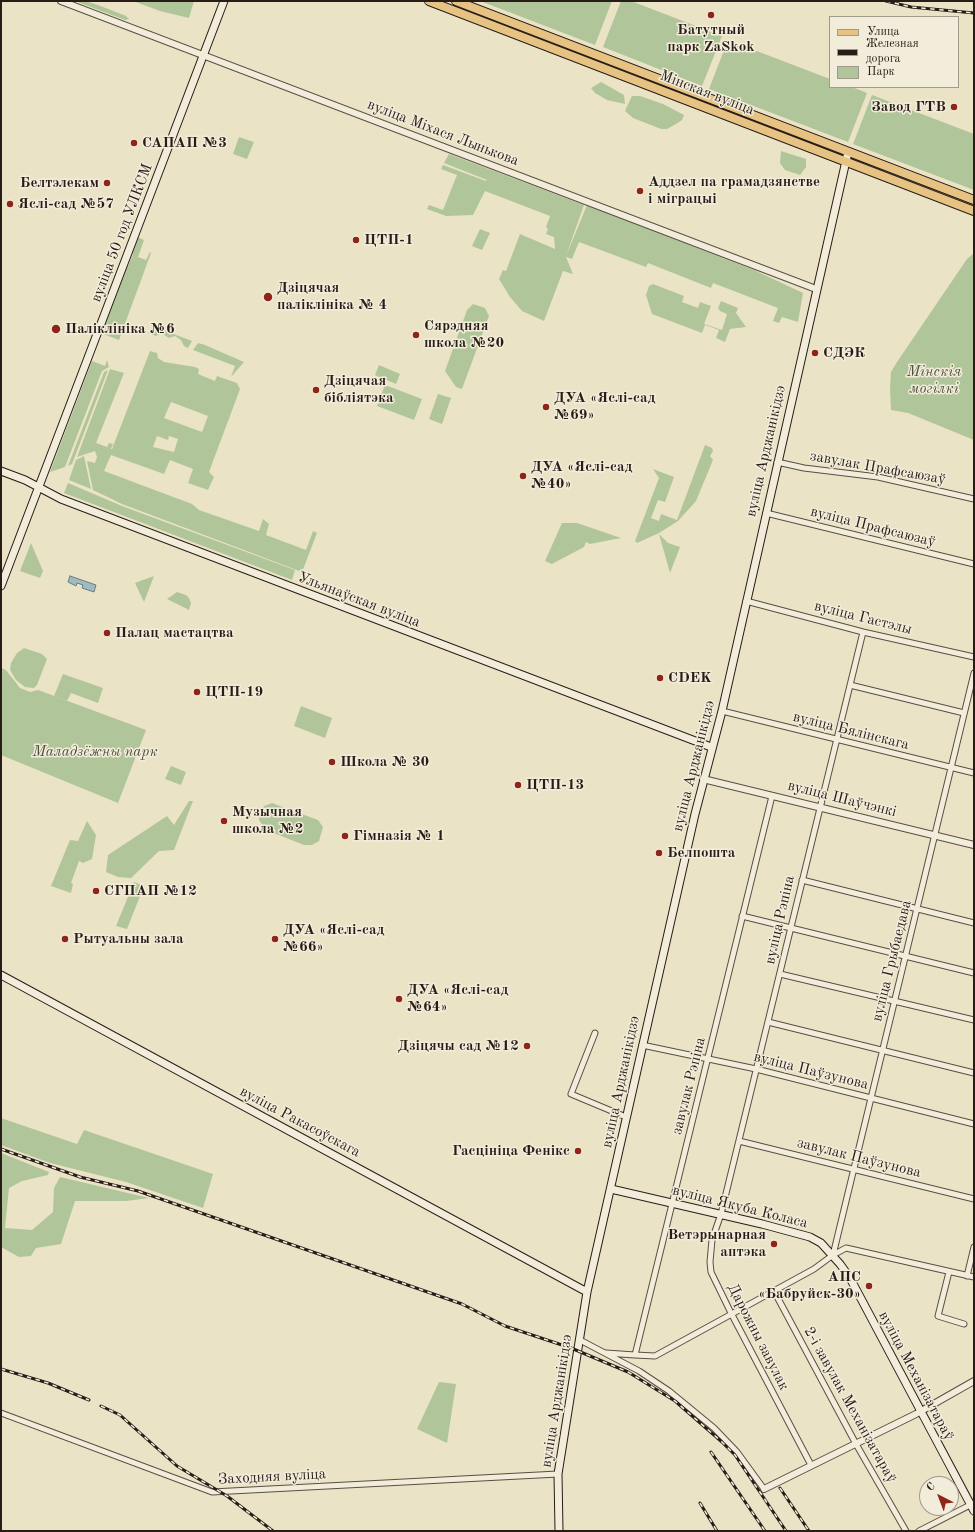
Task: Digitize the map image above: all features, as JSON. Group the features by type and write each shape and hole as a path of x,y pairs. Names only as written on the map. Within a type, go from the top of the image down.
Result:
{"main road":[{"name":"вуліца 50 год УЛКСМ","path":"1,586 224,1"},
{"name":"Мінская вуліца","path":"429,1 974,211"},
{"name":"Мінская вуліца","path":"456,1 974,200"},
{"path":"631,78 628,74 633,69"},
{"name":"вуліца Арджанікідзэ","path":"559,1531 558,1474 587,1292 703,779 722,710 848,152"},
{"name":"Ульянаўская вуліца","path":"1,471 25,480 61,500 711,747"},
{"name":"вуліца Ракасоўскага","path":"1,975 587,1292"},
{"name":"вуліца Якуба Коласа","path":"610,1189 721,1214 810,1237 821,1243 833,1255"},
{"name":"вуліца Механізатараў","path":"833,1255 850,1278 920,1412 973,1506"}],"street":[{"name":"вуліца Міхася Лынькова","path":"61,1 816,289"},
{"name":"завулак Прафсаюзаў","path":"777,462 804,468 878,477 974,499"},
{"name":"вуліца Прафсаюзаў","path":"766,513 974,564"},
{"name":"вуліца Гастэлы","path":"746,601 863,632 974,657"},
{"name":"вуліца Рэпіна","path":"721,1214 863,632"},
{"name":"вуліца Грыбаедава","path":"833,1255 855,1170 870,1099 883,1051 894,1001 936,836 950,768 974,673"},
{"path":"850,685 964,713"},
{"name":"вуліца Бялінскага","path":"722,710 837,740 974,773"},
{"name":"вуліца Шаўчэнкі","path":"703,779 974,845"},
{"name":"завулак Рэпіна","path":"635,1355 772,796"},
{"path":"802,880 974,923"},
{"path":"742,916 974,973"},
{"path":"780,974 974,1020"},
{"path":"768,1022 974,1073"},
{"path":"595,1033 571,1094 626,1117"},
{"name":"вуліца Паўзунова","path":"642,1045 708,1058 974,1124"},
{"name":"завулак Паўзунова","path":"739,1141 974,1199"},
{"name":"Дарожны завулак","path":"721,1214 712,1240 710,1262 711,1272 811,1465"},
{"path":"967,1276 974,1247"},
{"path":"606,1353 655,1356 731,1313 814,1269 833,1255 846,1248 974,1277"},
{"path":"949,1272 938,1316 964,1324"},
{"name":"2-і завулак Механізатараў","path":"774,1291 856,1444 906,1531"},
{"path":"580,1340 654,1380 714,1428 737,1452 764,1489 920,1412 974,1382"},
{"name":"Заходняя вуліца","path":"1,1413 212,1492 558,1474"},
{"path":"919,1531 973,1506"}],"green space":[{"path":"75,1 85,1 98,5 126,16 129,19 125,20"},
{"path":"133,1 194,1 189,18 160,11"},
{"path":"480,1 612,1 595,45"},
{"path":"621,1 631,1 722,36 702,86 603,47"},
{"path":"728,40 829,79 829,88 854,88 867,93 848,142 709,89"},
{"path":"601,82 624,95 625,104 607,100 595,93 591,88"},
{"path":"872,95 974,134 974,190 853,144"},
{"path":"632,96 640,96 663,104 684,115 682,120 667,129 661,129 633,118 625,111"},
{"path":"239,137 254,142 247,159 233,154"},
{"path":"781,151 806,159 806,167 800,175 785,170 780,163"},
{"path":"449,154 584,205 566,256 587,205 754,270 803,293 798,322 782,317 779,323 773,321 778,308 713,283 711,288 648,263 646,267 579,242 572,259 566,257 573,274 563,271 544,321 522,311 510,297 499,279 503,270 506,271 520,234 555,249 554,237 546,234 548,229 546,227 550,216 485,191 473,215 446,216 427,209 429,205 443,210 457,175 441,169 443,165 486,181 487,180 444,163"},
{"path":"480,229 490,233 482,250 472,246"},
{"path":"135,236 144,240 138,257 146,260 150,252 151,253 119,340 98,332 122,268 128,266 133,254 130,249"},
{"name":"Мінскія могілкі","path":"974,253 974,440 908,413 891,410 890,389 891,372 897,362 967,259"},
{"path":"653,284 684,296 682,302 698,308 700,302 711,306 704,324 722,330 727,314 720,311 718,308 721,301 738,308 736,313 746,327 730,329 725,342 716,338 719,330 705,325 702,333 652,314 646,295 649,286"},
{"path":"473,304 485,308 489,316 462,389 456,387 445,371 467,310"},
{"path":"158,328 192,341 188,348 184,346 181,340 175,336 169,338 161,333 156,336 148,333"},
{"path":"198,343 244,362 231,377 235,366 193,350"},
{"path":"150,351 157,353 158,358 164,362 195,367 199,369 198,374 215,381 217,376 237,383 240,389 209,472 214,477 208,490 188,483 193,469 170,460 164,474 111,455 104,471 192,504 199,510 259,531 263,519 269,524 266,535 306,550 313,531 317,533 302,572 122,504 93,490 87,461 95,463 97,457 95,451 77,457 110,369 124,373 96,443 107,447 109,443 113,444 112,449","holes":["171,402 208,416 202,432 164,418","157,436 168,440 169,436 178,439 174,452 153,447"]},
{"path":"107,360 109,367 102,371 65,467 50,472 92,361 105,366"},
{"path":"379,365 400,374 396,384 375,375"},
{"path":"108,370 72,464 68,466 104,372"},
{"path":"385,385 422,399 414,420 377,406"},
{"path":"438,394 451,398 442,424 429,419"},
{"path":"705,445 712,448 713,451 710,456 713,460 696,501 678,521 659,533 637,543 635,541 659,478 653,469 674,477 665,502 658,500 651,518 659,521 661,514 677,520"},
{"path":"84,456 91,489 69,480 76,460"},
{"path":"68,483 122,506 295,570 292,580 64,493"},
{"path":"562,523 577,523 621,538 590,544 586,542 584,547 552,564 545,561"},
{"path":"659,534 668,543 680,547 670,573"},
{"path":"31,543 43,571 40,578 20,571"},
{"path":"154,576 144,602 135,583"},
{"path":"177,592 186,595 189,598 191,603 189,610 167,599"},
{"path":"24,648 42,654 47,659 37,685 34,688 25,687 16,680 10,670 11,663 17,653"},
{"name":"Маладзёжны парк","path":"1,668 6,670 20,688 30,692 38,690 146,730 118,803 1,755"},
{"path":"63,674 103,688 98,703 71,693 67,701 54,696"},
{"path":"301,706 332,718 325,738 294,726"},
{"path":"171,766 186,772 181,785 165,779"},
{"path":"189,801 193,801 174,850 159,851 131,878 118,877 106,872 108,855 167,816 174,825"},
{"path":"272,803 318,820 323,827 319,841 312,845 304,845 266,830 259,820 259,816 264,806"},
{"path":"87,821 96,835 92,859 83,863 79,861 71,883 73,884 71,893 51,886 70,840 78,841"},
{"path":"134,882 144,886 127,929 116,926"},
{"path":"1,1118 77,1144 84,1130 213,1174 203,1208 126,1182 50,1163 1,1145"},
{"path":"1,1153 49,1172 48,1175 22,1181 9,1188 5,1228 32,1230 53,1212 54,1188 60,1177 149,1198 126,1201 75,1201 61,1244 36,1248 31,1256 19,1257 1,1247"},
{"path":"439,1382 456,1384 447,1443 417,1429"}],"water":[{"path":"70,576 96,585 94,592 82,588 83,585 77,583 76,586 68,582"}],"railway":[{"path":"886,1 911,7 974,13"},
{"path":"1,1149 80,1177 138,1191 462,1304 505,1326 571,1348 628,1372 675,1401 735,1455 786,1531"},
{"path":"1,1369 48,1383 89,1400"},
{"path":"101,1406 120,1415 177,1466 227,1496 273,1531"},
{"path":"711,1452 765,1531"},
{"path":"780,1488 809,1531"},
{"path":"700,1503 717,1531"}],"place":[{"name":"Батутный парк ZaSkok","path":"711,15"},
{"name":"Завод ГТВ","path":"954,107"},
{"name":"САПАП №3","path":"134,143"},
{"name":"Белтэлекам","path":"107,183"},
{"name":"Аддзел па грамадзянстве і міграцыі","path":"640,191"},
{"name":"Яслі-сад №57","path":"10,204"},
{"name":"ЦТП-1","path":"356,240"},
{"name":"Дзіцячая паліклініка № 4","path":"268,297"},
{"name":"Паліклініка №6","path":"56,329"},
{"name":"Сярэдняя школа №20","path":"416,335"},
{"name":"СДЭК","path":"815,353"},
{"name":"Дзіцячая бібліятэка","path":"316,390"},
{"name":"ДУА «Яслі-сад №69»","path":"546,407"},
{"name":"ДУА «Яслі-сад №40»","path":"523,476"},
{"name":"Палац мастацтва","path":"107,633"},
{"name":"CDEK","path":"660,678"},
{"name":"ЦТП-19","path":"197,692"},
{"name":"Школа № 30","path":"332,762"},
{"name":"ЦТП-13","path":"518,785"},
{"name":"Музычная школа №2","path":"224,821"},
{"name":"Гімназія № 1","path":"345,836"},
{"name":"Белпошта","path":"659,853"},
{"name":"СГПАП №12","path":"96,891"},
{"name":"Рытуальны зала","path":"65,939"},
{"name":"ДУА «Яслі-сад №66»","path":"275,939"},
{"name":"ДУА «Яслі-сад №64»","path":"399,999"},
{"name":"Дзіцячы сад №12","path":"527,1046"},
{"name":"Гасцініца Фенікс","path":"578,1151"},
{"name":"Ветэрынарная аптэка","path":"774,1244"},
{"name":"АПС «Бабруйск-30»","path":"869,1286"}]}
